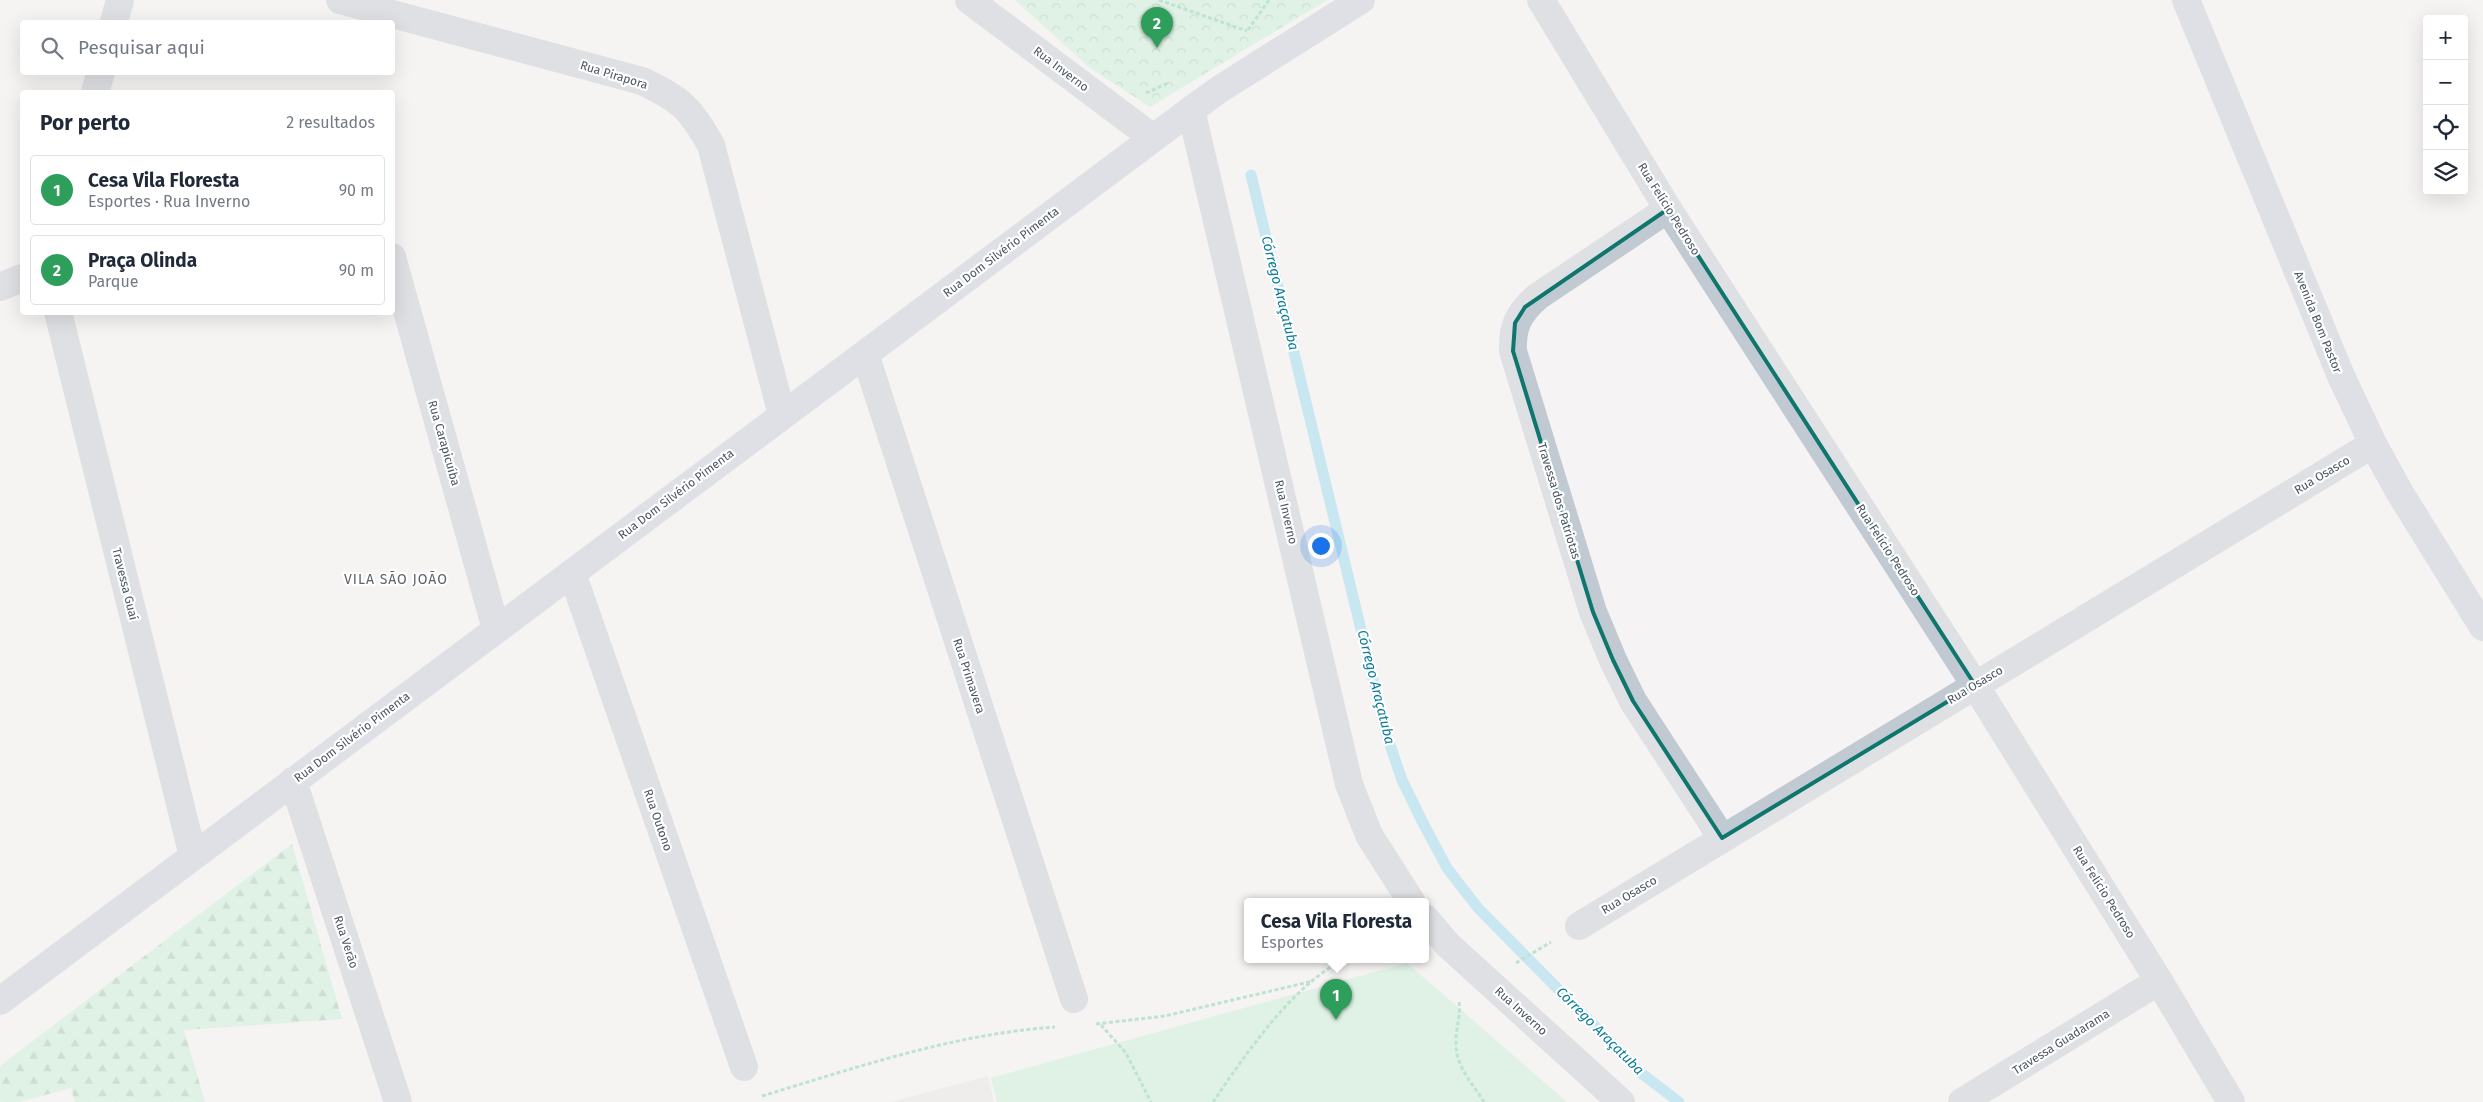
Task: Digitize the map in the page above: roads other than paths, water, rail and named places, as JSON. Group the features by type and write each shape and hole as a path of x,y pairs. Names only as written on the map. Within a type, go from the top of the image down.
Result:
{"street":[{"path":"115,20 120,0"},
{"name":"Rua Pirapora","path":"340,0 642,81 671,95 694,114 711,145 782,415"},
{"name":"Rua Inverno","path":"969,0 1153,138"},
{"name":"Rua Dom Silvério Pimenta","path":"0,1001 1153,138 1220,89 1361,0"},
{"name":"Rua Felício Pedroso","path":"1541,0 1668,208 1975,685 2159,981 2231,1102"},
{"name":"Avenida Bom Pastor","path":"2186,0 2341,376 2373,444 2400,493 2483,627"},
{"path":"96,90 99,75"},
{"name":"Rua Inverno","path":"1192,110 1349,784 1369,835 1409,898"},
{"name":"Travessa dos Patriotas","path":"1668,208 1537,296 1525,308 1515,323 1513,351 1594,612 1613,660 1633,701 1722,838"},
{"name":"Rua Carapicuíba","path":"395,268 496,629"},
{"path":"0,287 20,279"},
{"name":"Travessa Guaí","path":"59,315 193,856"},
{"name":"Rua Primavera","path":"865,354 1074,999"},
{"name":"Rua Osasco","path":"1578,926 2373,444"},
{"name":"Rua Outono","path":"572,573 744,1066"},
{"name":"Rua Verão","path":"293,781 398,1102"},
{"name":"Rua Inverno","path":"1429,923 1448,945 1621,1102"},
{"name":"Travessa Guadarama","path":"1962,1102 2159,981"}],"waterway":[{"name":"Córrego Araçatuba","path":"1251,175 1386,733 1402,780 1447,868 1478,908 1641,1073 1679,1102"}],"place":[{"name":"Praça Olinda","path":"1157,48"},
{"name":"Cesa Vila Floresta","path":"1336,1020"}],"district":[{"name":"VILA SÃO JOÃO","path":"396,579"}]}
